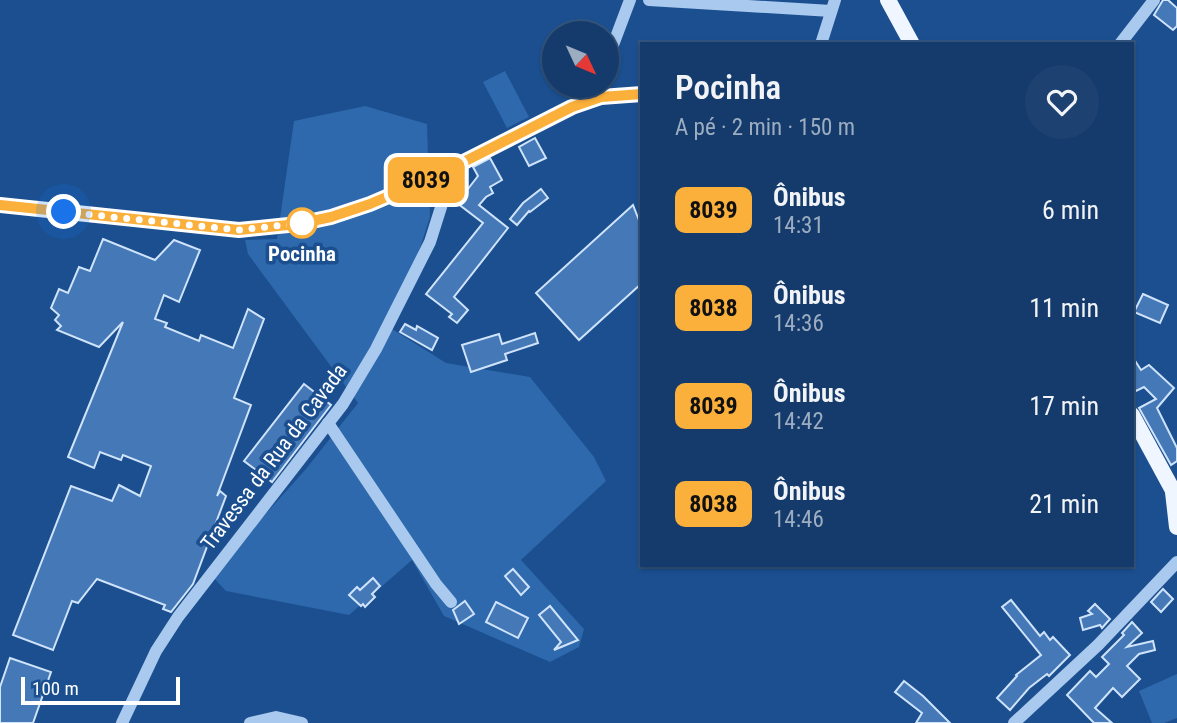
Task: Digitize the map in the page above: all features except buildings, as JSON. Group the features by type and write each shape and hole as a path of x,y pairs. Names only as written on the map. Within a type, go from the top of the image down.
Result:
{"main road":[{"path":"888,0 911,42"},
{"path":"1134,419 1175,495 1177,519"}],"street":[{"path":"620,27 630,0"},
{"path":"649,0 833,5 822,42"},
{"path":"1122,42 1154,0"},
{"path":"620,93 640,94"},
{"path":"0,205 249,230 298,224 370,204 454,166 589,98"},
{"name":"Travessa da Rua da Cavada","path":"121,723 156,651 178,617 344,404 376,349 430,242 454,166"},
{"path":"328,423 436,584 451,601"},
{"path":"1014,723 1098,645 1177,562"},
{"path":"250,723 276,717 302,723"}],"shaded area":[{"path":"505,71 529,117 507,128 483,82"},
{"path":"365,106 427,124 430,217 409,282 384,324 446,363 530,377 594,457 606,481 521,560 584,629 579,647 550,662 444,616 412,560 349,615 226,591 211,575 306,469 358,403 248,254 245,240 277,239 294,121"},
{"path":"1177,674 1177,718 1164,723 1152,723 1139,691"}],"bus line":[{"name":"8039","path":"0,205 239,230 298,224 370,204 440,174 572,107 601,97 640,94"}],"place":[{"name":"Pocinha","path":"302,223"}],"route":[{"path":"64,212 239,230 302,223"}]}
